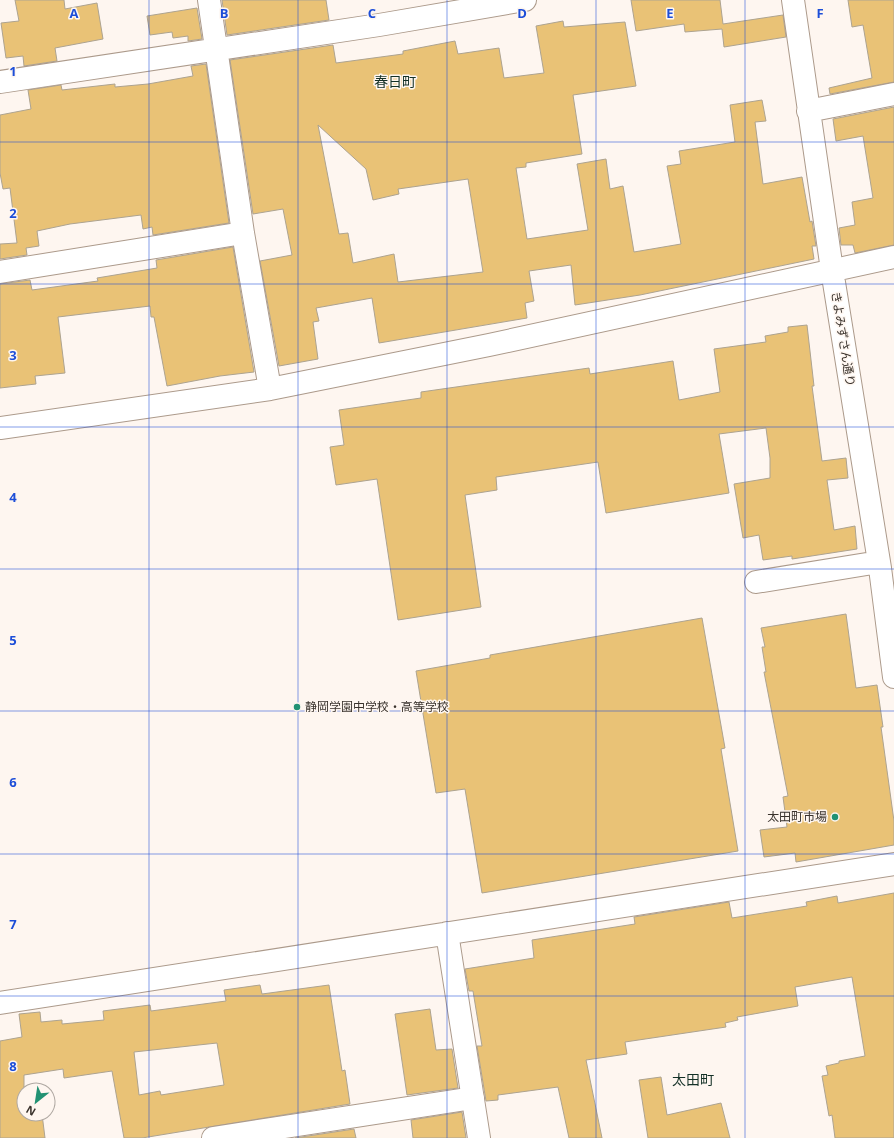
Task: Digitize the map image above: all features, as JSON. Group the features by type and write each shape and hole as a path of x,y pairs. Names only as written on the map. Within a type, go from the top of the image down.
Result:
{"street":[{"path":"209,0 243,234 270,389"},
{"path":"0,82 379,25 525,0"},
{"name":"きよみずさん通り","path":"793,0 832,270 884,565 894,677"},
{"path":"808,111 894,94"},
{"path":"0,272 243,234"},
{"path":"0,428 270,389 489,345 894,257"},
{"path":"756,582 884,565"},
{"path":"0,1003 894,864"},
{"path":"447,933 479,1138"},
{"path":"213,1138 473,1098"}],"building":[{"path":"15,0 64,0 65,9 97,3 103,39 55,48 57,61 24,66 23,56 6,58 1,23 19,21"},
{"path":"222,0 326,0 329,20 227,35"},
{"path":"631,0 720,0 723,24 783,15 786,37 724,47 722,29 685,32 684,24 636,31"},
{"path":"848,0 894,0 894,82 830,94 829,88 872,78 863,25 852,27"},
{"path":"197,8 202,39 188,41 188,36 173,38 172,32 150,35 147,16"},
{"path":"563,21 564,27 625,22 636,86 573,95 582,154 526,163 526,167 516,168 527,239 588,230 577,164 606,159 610,189 623,186 634,252 681,244 667,166 681,164 679,151 735,142 730,105 762,100 766,121 755,122 763,184 802,177 816,246 812,246 814,259 640,295 575,305 571,265 529,271 534,301 525,303 527,318 379,343 372,298 316,308 319,321 313,322 318,359 279,366 260,261 292,255 283,209 253,214 230,60 333,45 336,63 403,54 403,51 455,41 458,54 499,48 504,78 544,73 536,26","holes":["318,125 366,169 373,200 399,194 398,189 468,179 483,272 398,282 394,254 353,263 348,233 339,234"]},
{"path":"206,64 229,223 153,235 152,227 143,229 141,215 70,224 37,231 39,246 26,248 27,255 0,259 0,244 17,243 10,188 3,189 0,173 0,115 31,109 28,90 61,85 62,90 115,84 115,87 148,84 193,76 191,66"},
{"path":"894,107 894,245 855,253 853,245 841,245 839,228 855,225 852,202 873,198 863,136 836,141 833,119"},
{"path":"233,247 254,372 220,376 167,386 154,317 151,317 150,306 58,317 65,373 35,376 36,384 0,388 0,284 30,280 32,290 98,281 97,278 157,268 156,260"},
{"path":"807,325 814,386 812,386 822,461 846,458 848,478 827,480 834,530 855,526 857,549 792,559 792,556 763,560 759,535 743,538 734,484 770,478 770,458 766,428 719,434 729,493 606,513 598,462 496,477 497,490 465,495 481,607 398,620 377,479 336,485 330,447 344,445 339,410 421,398 421,392 589,368 590,374 673,361 679,400 720,392 714,349 766,342 765,336 788,332 788,327"},
{"path":"846,614 856,688 877,685 883,727 881,727 894,821 894,845 796,862 795,853 764,857 760,830 787,827 783,797 788,796 764,672 766,672 762,647 765,647 761,628"},
{"path":"702,618 725,748 721,749 738,851 482,893 465,789 436,793 416,671 490,658 490,655"},
{"path":"894,893 894,1138 835,1138 832,1115 829,1116 822,1076 828,1075 826,1066 839,1063 839,1061 865,1056 852,977 795,987 798,1006 737,1017 738,1020 725,1023 726,1027 625,1042 627,1054 586,1060 602,1138 569,1138 558,1087 498,1095 498,1100 486,1101 477,1046 482,1046 473,991 469,991 465,969 534,958 532,940 635,924 634,917 729,902 732,918 807,906 806,902 837,896 838,903"},
{"path":"260,985 262,994 329,985 342,1071 345,1070 350,1104 142,1138 124,1138 112,1071 64,1078 63,1069 24,1075 24,1082 16,1082 16,1122 43,1122 45,1138 0,1138 0,1041 22,1037 19,1014 40,1012 41,1022 62,1020 62,1024 104,1020 103,1011 150,1005 151,1011 226,1001 224,990","holes":["217,1043 224,1085 161,1095 160,1091 139,1095 134,1052"]},
{"path":"430,1009 436,1050 452,1049 458,1088 407,1095 395,1014"},
{"path":"661,1077 667,1115 721,1103 730,1138 648,1138 639,1080"},
{"path":"462,1112 466,1138 413,1138 411,1120"},
{"path":"354,1129 356,1138 295,1138"}],"place":[{"name":"静岡学園中学校・高等学校","path":"297,707"},
{"name":"太田町市場","path":"835,817"}],"district":[{"name":"春日町","path":"395,82"},
{"name":"太田町","path":"693,1080"}]}
